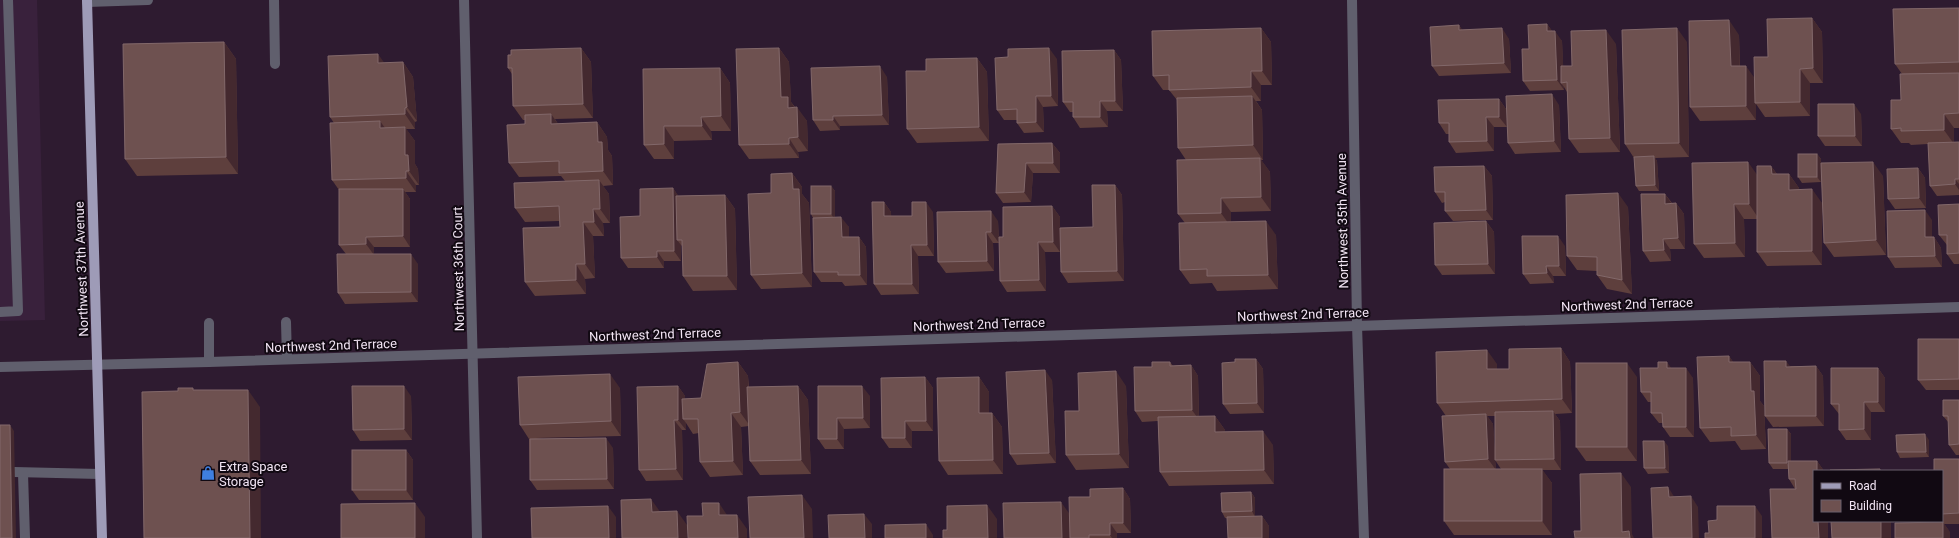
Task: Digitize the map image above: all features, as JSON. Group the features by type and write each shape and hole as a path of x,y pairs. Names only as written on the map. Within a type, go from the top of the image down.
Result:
{"main road":[{"name":"Northwest 37th Avenue","path":"87,1 102,538"}],"street":[{"path":"0,312 18,311 8,0"},
{"path":"87,1 148,0"},
{"path":"274,0 275,64"},
{"name":"Northwest 36th Court","path":"464,0 477,538"},
{"name":"Northwest 35th Avenue","path":"1352,0 1357,325 1364,538"},
{"name":"Northwest 2nd Terrace","path":"0,367 210,362 1959,307"},
{"path":"286,322 287,359"},
{"path":"210,323 210,362"},
{"path":"24,538 19,473 100,474"}],"shaded area":[{"path":"0,0 37,0 45,320 0,321"}],"building":[{"path":"1959,8 1959,62 1895,64 1893,9"},
{"path":"1812,18 1813,68 1800,69 1800,102 1755,103 1754,57 1768,57 1767,19"},
{"path":"1729,20 1731,66 1746,66 1746,106 1690,107 1689,21"},
{"path":"1547,24 1547,31 1555,31 1557,80 1523,81 1522,49 1529,49 1528,25"},
{"path":"1459,25 1459,30 1502,28 1504,63 1432,66 1430,27"},
{"path":"1261,28 1262,71 1251,71 1251,87 1169,90 1169,75 1153,76 1152,31"},
{"path":"1677,28 1679,143 1625,144 1622,30"},
{"path":"1606,30 1610,138 1569,139 1567,82 1561,83 1561,66 1572,66 1571,31"},
{"path":"224,42 226,157 125,159 123,44"},
{"path":"581,48 583,104 513,106 512,68 508,68 508,55 511,55 511,50"},
{"path":"779,48 781,97 788,97 788,108 797,107 798,137 789,138 789,144 739,145 736,49"},
{"path":"1049,48 1051,96 1036,96 1036,122 1017,123 1017,109 997,110 995,58 1008,57 1008,49"},
{"path":"1114,50 1115,101 1100,101 1100,117 1073,117 1073,102 1063,102 1062,51"},
{"path":"378,54 378,63 403,62 407,107 405,108 405,114 330,117 328,56"},
{"path":"977,58 979,127 907,129 906,71 926,71 926,59"},
{"path":"880,66 882,115 833,116 833,120 813,120 811,68"},
{"path":"720,68 721,116 701,117 702,126 664,126 664,144 644,145 643,69"},
{"path":"1959,73 1959,113 1944,114 1944,130 1901,131 1901,128 1891,129 1891,100 1901,100 1900,74"},
{"path":"1552,94 1554,141 1508,143 1506,96"},
{"path":"1252,96 1253,145 1178,148 1177,98"},
{"path":"1499,99 1499,117 1486,117 1487,141 1449,142 1449,123 1439,123 1438,100"},
{"path":"1818,104 1854,104 1855,136 1818,136"},
{"path":"551,114 551,124 597,122 598,142 602,142 603,171 559,173 559,161 509,163 507,125 525,124 525,115"},
{"path":"380,121 380,128 405,127 405,155 408,155 409,171 406,171 406,178 332,180 330,123"},
{"path":"1959,142 1959,179 1955,179 1955,184 1930,186 1928,143"},
{"path":"1052,143 1053,163 1026,163 1024,192 996,193 998,144"},
{"path":"1798,154 1817,154 1817,177 1798,177"},
{"path":"1654,156 1655,185 1636,186 1634,157"},
{"path":"1260,158 1261,197 1221,198 1221,213 1178,214 1177,160"},
{"path":"1748,162 1749,204 1734,204 1735,243 1694,244 1692,163"},
{"path":"1873,162 1876,240 1824,243 1821,163"},
{"path":"1484,166 1486,210 1445,211 1445,192 1435,192 1434,167"},
{"path":"1757,166 1771,166 1772,174 1789,174 1789,190 1812,189 1812,251 1757,252"},
{"path":"1918,168 1919,198 1888,199 1887,169"},
{"path":"792,173 793,189 799,189 802,273 751,275 748,194 771,193 771,174"},
{"path":"599,180 600,209 593,209 594,222 583,222 585,264 576,264 576,280 525,282 523,228 560,227 559,206 515,208 514,183"},
{"path":"1092,185 1115,185 1117,271 1061,272 1060,228 1093,227"},
{"path":"811,186 831,186 831,214 811,214"},
{"path":"673,188 674,251 657,251 657,257 621,258 620,217 640,216 640,189"},
{"path":"339,189 403,189 403,236 366,237 366,244 339,245"},
{"path":"1618,193 1622,280 1597,275 1597,257 1567,256 1566,195"},
{"path":"1641,194 1665,194 1665,204 1676,203 1678,238 1663,239 1664,250 1643,251"},
{"path":"725,195 727,276 683,276 682,240 677,240 676,196"},
{"path":"872,202 884,202 884,216 912,216 912,202 926,202 927,245 911,245 912,284 874,284"},
{"path":"1959,204 1959,253 1947,254 1947,235 1939,235 1938,205"},
{"path":"1052,206 1053,242 1038,242 1039,280 1000,281 999,237 1003,237 1003,207"},
{"path":"1925,210 1925,237 1934,237 1935,256 1888,257 1887,211"},
{"path":"991,211 991,232 986,232 987,261 938,262 937,212"},
{"path":"841,217 842,237 859,237 860,275 838,275 838,272 814,272 813,218"},
{"path":"1266,221 1268,275 1207,276 1207,269 1180,270 1179,223"},
{"path":"1486,221 1488,264 1435,265 1434,223"},
{"path":"1522,236 1558,236 1559,266 1546,266 1547,273 1523,274"},
{"path":"337,254 411,254 411,292 338,293"},
{"path":"1918,339 1959,339 1959,379 1918,380"},
{"path":"1561,348 1562,399 1437,403 1436,352 1487,350 1487,369 1509,369 1509,349"},
{"path":"1729,356 1729,362 1750,362 1751,391 1754,391 1756,435 1731,436 1731,427 1700,428 1697,357"},
{"path":"1235,359 1256,359 1257,403 1223,404 1222,363 1235,362"},
{"path":"1764,361 1786,361 1786,367 1816,366 1816,416 1765,416"},
{"path":"738,362 740,412 731,413 733,461 700,462 698,419 683,419 682,399 701,398 707,364"},
{"path":"1152,362 1170,362 1170,366 1191,365 1192,410 1135,411 1134,367 1152,367"},
{"path":"1658,362 1667,362 1667,368 1686,368 1686,427 1663,427 1662,413 1651,413 1651,392 1641,392 1640,368 1658,368"},
{"path":"1576,363 1627,363 1627,447 1576,447"},
{"path":"1831,368 1878,368 1878,402 1864,402 1864,429 1839,430 1839,404 1831,404"},
{"path":"1045,370 1049,453 1010,454 1006,372"},
{"path":"1116,371 1119,454 1066,455 1065,411 1079,411 1078,373"},
{"path":"610,374 611,421 520,425 518,377"},
{"path":"925,377 926,421 905,421 905,438 882,438 881,378"},
{"path":"979,377 979,413 992,413 993,460 939,461 937,378"},
{"path":"352,386 404,386 404,429 353,430"},
{"path":"678,386 678,420 674,420 676,469 639,470 637,387"},
{"path":"798,386 801,460 750,461 747,387"},
{"path":"818,386 862,386 863,418 837,418 837,439 818,439"},
{"name":"Extra Space Storage","path":"178,388 193,388 193,390 248,390 250,538 144,538 142,392 178,391"},
{"path":"1943,400 1959,400 1959,444 1949,445 1948,416 1943,416"},
{"path":"1553,411 1554,459 1495,460 1495,412"},
{"path":"1486,414 1488,459 1445,462 1442,416"},
{"path":"1215,416 1215,432 1263,431 1264,470 1160,472 1158,417"},
{"path":"0,425 10,425 12,538 0,538"},
{"path":"1768,429 1787,429 1787,463 1769,463"},
{"path":"1925,434 1926,452 1897,452 1896,435"},
{"path":"606,438 607,479 530,480 530,439"},
{"path":"1643,441 1664,441 1665,468 1644,468"},
{"path":"352,450 406,450 406,490 352,490"},
{"path":"1934,459 1959,459 1959,513 1943,514 1943,470 1934,470"},
{"path":"1788,461 1817,461 1817,470 1813,470 1813,522 1818,522 1819,538 1772,538 1770,489 1796,489 1795,479 1789,479"},
{"path":"1444,469 1542,469 1542,521 1444,521"},
{"path":"1880,469 1880,470 1830,470"},
{"path":"1621,473 1622,532 1629,531 1630,538 1575,538 1574,531 1581,531 1580,474"},
{"path":"1668,487 1669,497 1691,496 1692,538 1653,538 1651,488"},
{"path":"1123,488 1123,523 1110,523 1110,535 1089,535 1089,538 1070,538 1069,497 1090,497 1090,489"},
{"path":"1251,492 1252,511 1222,512 1221,493"},
{"path":"802,495 804,538 750,538 748,497"},
{"path":"651,499 652,512 677,511 678,538 622,538 621,500"},
{"path":"1061,502 1062,538 1004,538 1003,503"},
{"path":"415,503 415,538 341,538 341,504"},
{"path":"702,503 719,503 719,515 737,515 738,538 688,538 687,516 703,516"},
{"path":"987,505 988,538 943,538 943,530 947,530 947,506"},
{"path":"608,506 609,538 532,538 531,508"},
{"path":"1717,506 1755,506 1755,538 1705,538 1705,533 1709,533 1708,521 1717,520"},
{"path":"864,514 865,538 829,538 828,515"},
{"path":"1262,516 1262,538 1228,538 1227,517"},
{"path":"1831,522 1881,522 1881,538 1832,538"},
{"path":"1943,522 1943,538 1895,538 1895,523"},
{"path":"926,524 926,538 885,538 885,525"}],"place":[{"name":"Extra Space Storage","path":"208,473"}]}
